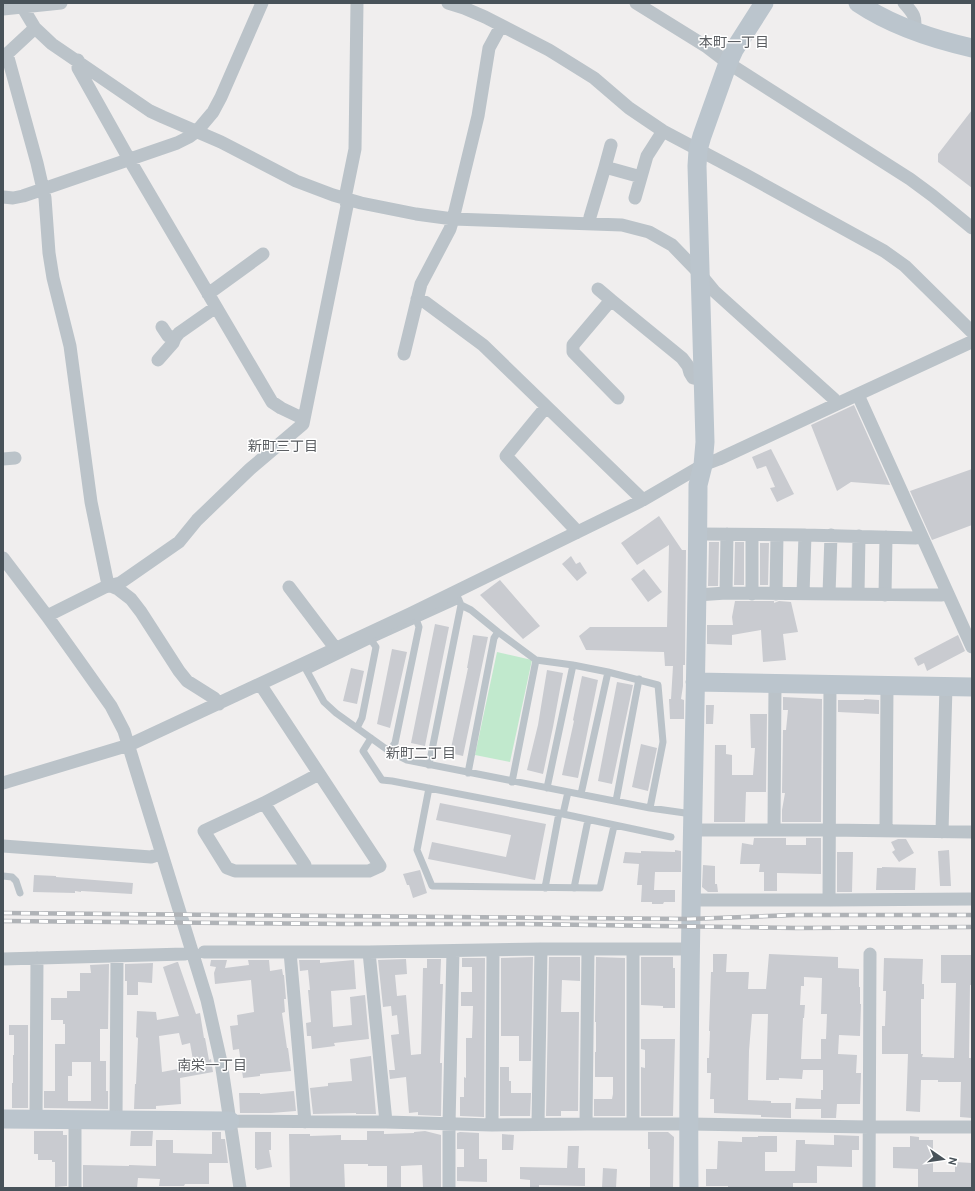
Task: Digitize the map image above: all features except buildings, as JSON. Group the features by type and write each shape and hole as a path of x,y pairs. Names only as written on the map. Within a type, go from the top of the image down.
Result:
{"street":[{"path":"3,9 21,5 61,3"},
{"path":"3,197 13,198 23,196 177,143 189,137 197,131 213,112 262,3"},
{"path":"47,616 105,587 120,583 179,542 197,520 250,469 303,424 347,206 345,198 355,149 357,3"},
{"path":"448,3 464,8 549,50 594,78 629,108 663,131 884,251 905,266 972,332"},
{"path":"636,3 707,47 728,63 910,179 972,228"},
{"path":"689,1188 690,949 698,485 703,465 706,442 697,166 698,150 728,63 734,50 764,3"},
{"path":"858,3 887,20 914,31 938,40 972,48"},
{"path":"21,5 35,28 52,44 78,60 150,110 221,142 296,181 361,203 416,214 453,219 622,225 648,232 672,245 700,274 714,292 834,398 837,404"},
{"path":"910,5 916,24 914,31"},
{"path":"404,354 421,284 450,229 453,219 478,116 490,48 501,26"},
{"path":"35,28 7,54 45,198 49,253 53,278 70,346 91,502 107,580 111,586 118,589 131,599 142,612 179,672 187,680 214,698 219,704"},
{"path":"78,60 78,68 129,159 272,402 304,419"},
{"path":"635,198 647,156 663,131"},
{"path":"590,224 590,217 611,145"},
{"path":"605,167 641,177"},
{"path":"208,294 263,254"},
{"path":"598,289 682,358 688,366 693,378 703,380"},
{"path":"417,298 425,302 483,345 643,500"},
{"path":"611,300 573,345 573,352 618,398"},
{"path":"158,360 173,344 179,333 216,307"},
{"path":"162,327 168,336 175,338"},
{"path":"3,783 129,745 260,684 305,668 336,649 410,614 459,599 576,533 643,500 703,465 719,459 969,343 972,343"},
{"path":"858,395 972,647"},
{"path":"546,407 506,456 574,528 576,533"},
{"path":"698,534 916,538 921,536"},
{"path":"726,593 727,534"},
{"path":"752,535 752,594"},
{"path":"776,594 777,535"},
{"path":"803,594 805,535"},
{"path":"829,594 831,536"},
{"path":"858,594 859,536"},
{"path":"885,595 886,537"},
{"path":"3,558 47,616 111,706 129,745 208,1000 221,1062 240,1188"},
{"path":"289,587 336,649"},
{"path":"697,595 726,593 942,595 947,593"},
{"path":"695,682 972,687"},
{"path":"260,684 380,866 369,872 235,870 227,868 204,831 264,803 319,774"},
{"path":"774,830 775,684"},
{"path":"829,900 830,685"},
{"path":"886,831 887,686"},
{"path":"942,832 946,686"},
{"path":"142,789 137,792 135,796 169,902"},
{"path":"264,803 306,866 305,870"},
{"path":"692,822 774,830 972,832"},
{"path":"3,846 150,858 154,856"},
{"path":"691,900 972,899"},
{"path":"204,952 690,949"},
{"path":"492,1125 493,950"},
{"path":"538,1124 541,950"},
{"path":"586,1124 588,950"},
{"path":"633,1124 634,950"},
{"path":"449,1188 453,951"},
{"path":"290,952 304,1122"},
{"path":"369,952 386,1122"},
{"path":"3,959 185,954"},
{"path":"869,1188 870,954"},
{"path":"116,1120 117,956"},
{"path":"36,958 36,1119"},
{"path":"3,1119 386,1122 492,1125 689,1124 972,1127"},
{"path":"75,1119 75,1188"}],"lane":[{"path":"459,599 371,640 305,668 324,702 356,728 389,751 407,760 512,782 650,808 692,822"},
{"path":"459,599 498,632 536,660 608,672 658,685 663,742 650,808"},
{"path":"429,765 459,599"},
{"path":"389,751 395,743 397,735 419,627 416,619"},
{"path":"468,773 494,638 498,632"},
{"path":"356,728 362,718 376,647 371,640"},
{"path":"512,782 536,660"},
{"path":"547,788 573,665"},
{"path":"581,794 608,672"},
{"path":"616,801 639,679"},
{"path":"371,738 363,751 382,780 561,814 671,837"},
{"path":"429,788 417,850 432,886 600,888 614,826"},
{"path":"545,888 561,814 568,792"},
{"path":"574,888 588,820"},
{"path":"3,876 12,877 16,881 20,892"}],"green space":[{"path":"497,652 532,660 510,762 475,755"}],"railway":[{"path":"3,913 690,919 794,915 972,915"},
{"path":"3,921 523,924 796,928 972,927"}],"district":[{"name":"本町一丁目","path":"734,42"},
{"name":"新町三丁目","path":"283,446"},
{"name":"新町二丁目","path":"421,753"},
{"name":"南栄一丁目","path":"212,1065"}]}
